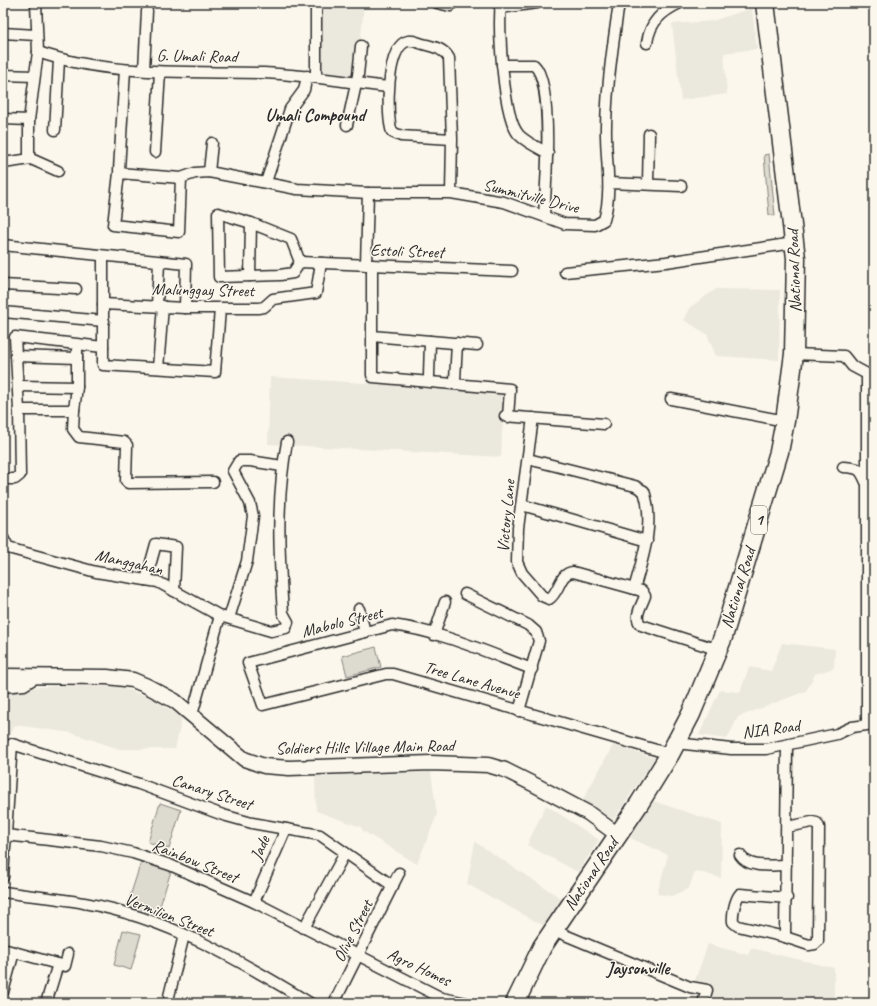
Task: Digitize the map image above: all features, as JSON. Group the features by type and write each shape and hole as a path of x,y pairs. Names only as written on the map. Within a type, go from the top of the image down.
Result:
{"highway":[{"name":"National Road","path":"515,1003 524,982 553,930 618,834 673,748 691,714 719,650 736,599 774,471 785,421 794,354 796,288 794,243 765,3"}],"street":[{"path":"31,159 29,151 29,120 38,52 36,35 36,3"},
{"path":"266,182 290,110 311,77 316,3"},
{"path":"437,3 450,6 451,3"},
{"path":"537,3 500,6 502,65 511,122 519,135 548,153"},
{"name":"Summitville Drive","path":"181,178 195,173 209,172 297,189 368,193 451,194 504,202 544,215 565,224 595,225 604,220 608,208 609,183 607,119 610,64 619,3"},
{"path":"647,43 649,32 657,18 680,3"},
{"path":"144,70 147,11"},
{"path":"3,33 36,35"},
{"path":"451,194 452,139 449,58 445,52 438,48 409,41 402,44 396,51 388,88 389,126 392,132 401,136 452,139"},
{"path":"347,125 357,83 361,46"},
{"name":"G. Umali Road","path":"38,52 59,60 125,70 160,72 266,73 311,77 388,88"},
{"path":"55,130 59,60"},
{"path":"502,65 534,65 537,68 544,98 548,153 544,215"},
{"path":"119,170 125,70"},
{"path":"155,152 160,72"},
{"path":"3,75 34,76"},
{"path":"3,119 29,120"},
{"path":"648,184 649,134"},
{"path":"209,172 212,143"},
{"path":"3,164 31,159 58,171"},
{"path":"119,173 181,178 179,232 113,225 119,173"},
{"path":"609,183 681,186"},
{"path":"368,193 372,336 371,372 373,377 510,389 507,417 604,424"},
{"path":"218,213 251,224 290,240 300,262 293,273 219,277 218,213"},
{"path":"250,276 251,224"},
{"path":"565,272 666,262 794,243"},
{"path":"3,245 103,257 186,264 185,308"},
{"path":"103,257 103,365 215,372 220,309"},
{"path":"158,368 160,306 159,262"},
{"name":"Estoli Street","path":"300,262 512,271"},
{"name":"Malunggay Street","path":"103,304 220,309 259,308 264,307 272,299 316,293 321,263"},
{"path":"3,285 76,289"},
{"path":"3,312 104,321"},
{"path":"372,336 477,345"},
{"path":"3,479 18,478 20,475 19,410 15,337 102,347"},
{"path":"429,376 430,341"},
{"path":"455,380 457,343"},
{"path":"77,345 77,387 73,429 79,437 124,442 127,445 126,482 128,483 213,482"},
{"path":"794,354 844,356 852,366 867,374 870,483"},
{"path":"16,356 77,358"},
{"path":"18,386 77,387"},
{"path":"671,399 785,421"},
{"path":"19,410 74,410"},
{"name":"Victory Lane","path":"533,418 518,528 517,562 522,573 542,596 549,599 552,597 564,576 573,572 634,589"},
{"path":"192,715 224,617 247,562 253,516 250,503 233,471 239,461 250,461 282,466 287,442"},
{"path":"528,459 640,488 644,491 647,502 649,527 647,541 634,589 645,594 637,616 638,622 641,625 719,650"},
{"name":"Manggahan","path":"3,538 8,548 96,572 158,582 224,617 271,631 286,628 288,622 283,613 278,534 282,466"},
{"path":"843,467 860,470 870,483"},
{"name":"NIA Road","path":"673,748 748,750 787,745 837,734 852,727 867,724 870,483"},
{"path":"522,505 647,541"},
{"path":"146,580 156,544 176,547 174,591"},
{"path":"465,594 533,629 539,641 519,711"},
{"path":"434,635 445,602"},
{"path":"359,609 365,632"},
{"name":"Mabolo Street","path":"263,705 248,663 392,624 434,635 532,669"},
{"name":"Tree Lane Avenue","path":"263,705 386,674 393,674 519,711 673,748"},
{"name":"Soldiers Hills Village Main Road","path":"3,676 107,677 133,680 159,692 192,715 244,759 264,766 289,768 467,763 488,765 506,770 588,813 618,834"},
{"path":"3,686 24,685 39,676"},
{"name":"Canary Street","path":"6,835 12,744 139,784 223,814 252,822 320,835 393,886"},
{"path":"785,937 787,898 787,745"},
{"path":"787,827 812,822 817,823 819,827 818,941 815,944 809,945 785,937 738,926 733,922 733,916 740,894 787,898"},
{"name":"Jade","path":"254,902 286,829"},
{"path":"3,877 6,835"},
{"name":"Rainbow Street","path":"6,835 101,846 133,853 170,865 254,902 359,956"},
{"path":"304,928 345,853"},
{"path":"740,855 743,860 750,864 786,865"},
{"name":"Olive Street","path":"334,1003 400,873"},
{"name":"Vermilion Street","path":"3,892 85,903 142,918 184,935 253,968 310,1003"},
{"path":"553,930 690,987 707,990 703,1003"},
{"path":"169,996 184,935"},
{"path":"3,949 65,966 68,954"},
{"path":"3,992 14,952"},
{"name":"Agro Homes","path":"359,956 442,998 467,1003"},
{"path":"46,1003 58,964"}],"shaded area":[{"path":"320,3 364,3 357,79 320,76"},
{"path":"752,8 757,49 724,53 727,94 681,100 672,24 712,21"},
{"path":"769,154 775,216 769,215 764,155"},
{"path":"716,289 780,290 779,360 716,356 707,334 684,320 689,308"},
{"path":"270,377 504,392 501,457 268,444"},
{"path":"782,643 835,649 834,668 815,674 806,691 738,717 727,739 699,735 720,690 740,692 749,667 771,671"},
{"path":"376,647 381,667 347,676 342,656"},
{"path":"53,686 120,687 151,698 182,717 175,749 119,749 72,733 15,725 10,736 3,735 3,690"},
{"path":"613,745 655,758 614,819 581,803"},
{"path":"431,772 437,815 417,864 363,831 361,827 316,811 315,776"},
{"path":"653,801 722,824 721,878 695,871 689,888 672,896 657,894 668,855 630,838"},
{"path":"160,803 181,810 169,849 148,842"},
{"path":"546,805 599,840 578,872 527,845"},
{"path":"475,842 562,899 546,927 467,884"},
{"path":"141,862 171,871 156,919 126,909"},
{"path":"123,930 141,934 131,970 114,965"},
{"path":"708,944 748,955 751,948 834,968 834,1003 700,1003 701,997 690,994"}],"district":[{"name":"Umali Compound","path":"315,115"},
{"name":"Jaysonville","path":"638,968"}]}
